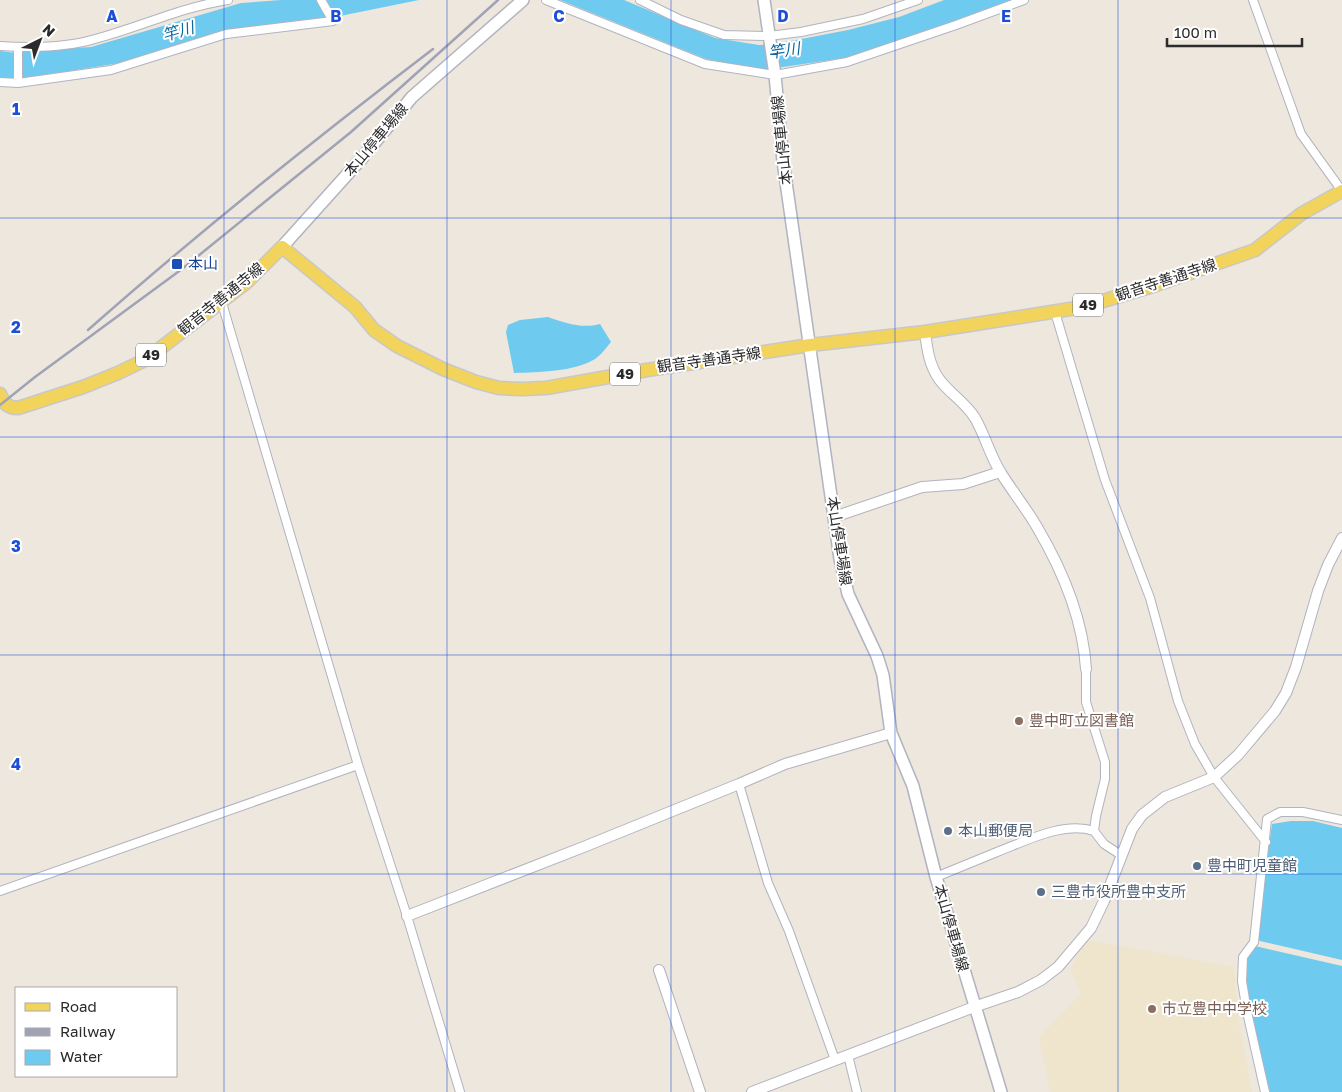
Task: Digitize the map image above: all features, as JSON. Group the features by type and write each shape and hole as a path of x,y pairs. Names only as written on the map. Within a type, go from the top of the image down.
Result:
{"main road":[{"name":"本山停車場線","path":"282,248 362,158 412,97 523,0"},
{"name":"本山停車場線","path":"764,0 775,72 783,161 840,559 848,594 877,656 883,675 892,733 913,786 936,877 1001,1092"},
{"name":"観音寺善通寺線","path":"0,394 4,402 11,408 18,408 83,387 144,360 222,303 282,248 355,307 374,330 390,342 443,369 476,382 499,388 546,388 647,370 810,345 926,332 1083,306 1156,285 1255,250 1301,214 1342,191"}],"street":[{"path":"0,46 18,49 94,40 181,11 208,3 228,0"},
{"path":"0,82 18,82 111,70 226,34 333,21 321,0"},
{"path":"546,0 705,64 775,72 847,62 956,26 1024,0"},
{"path":"640,0 682,20 724,35 769,39 863,18 918,0"},
{"path":"1253,0 1301,134 1342,191"},
{"path":"18,49 18,82"},
{"path":"222,303 358,766 408,916 460,1092"},
{"path":"1055,312 1105,480 1150,598 1178,700 1195,744 1214,777 1266,842"},
{"path":"926,332 932,367 939,380 965,404 975,418 1000,472 1037,527 1070,592 1078,614 1084,646 1086,702 1105,762 1105,779 1094,831"},
{"path":"834,517 922,486 963,484 1000,472"},
{"path":"752,1092 1018,992 1041,980 1058,967 1091,928 1104,901 1132,829 1142,815 1165,797 1214,777 1238,755 1275,712 1286,692 1296,667 1324,574 1342,538"},
{"path":"408,916 785,764 892,733"},
{"path":"0,891 358,766"},
{"path":"739,784 768,883 789,930 835,1060"},
{"path":"1266,1092 1246,1012 1242,981 1243,957 1254,942 1267,819 1280,812 1303,812 1342,820"},
{"path":"936,877 1042,835 1070,829 1085,828 1094,831 1104,844 1122,855"},
{"path":"659,970 700,1092"},
{"path":"848,1055 857,1092"}],"shaded area":[{"name":"市立豊中中学校","path":"1086,941 1234,967 1239,1023 1252,1092 1050,1092 1039,1037 1081,994 1071,969"}],"water":[{"name":"竿川","path":"281,0 419,0 335,17 223,31 126,62 14,80 0,78 0,51 16,53 20,51 91,47 241,3"},
{"name":"竿川","path":"560,0 624,0 715,38 759,45 775,44 848,30 899,17 944,0 1013,0 956,22 845,58 762,70 706,59"},
{"path":"548,317 580,326 600,324 611,342 595,359 577,367 556,371 514,373 506,332 508,325 520,320"},
{"path":"1291,821 1313,821 1342,828 1342,960 1260,941 1256,937 1272,824"},
{"path":"1255,946 1342,966 1342,1092 1270,1092 1253,1024 1247,987 1247,959"}],"railway":[{"path":"0,405 182,269 351,132 498,0"},
{"path":"88,330 172,257 345,117 433,49"}],"place":[{"name":"本山","path":"177,264"},
{"name":"豊中町立図書館","path":"1019,721"},
{"name":"本山郵便局","path":"948,831"},
{"name":"豊中町児童館","path":"1197,866"},
{"name":"三豊市役所豊中支所","path":"1041,892"},
{"name":"市立豊中中学校","path":"1152,1009"}]}
